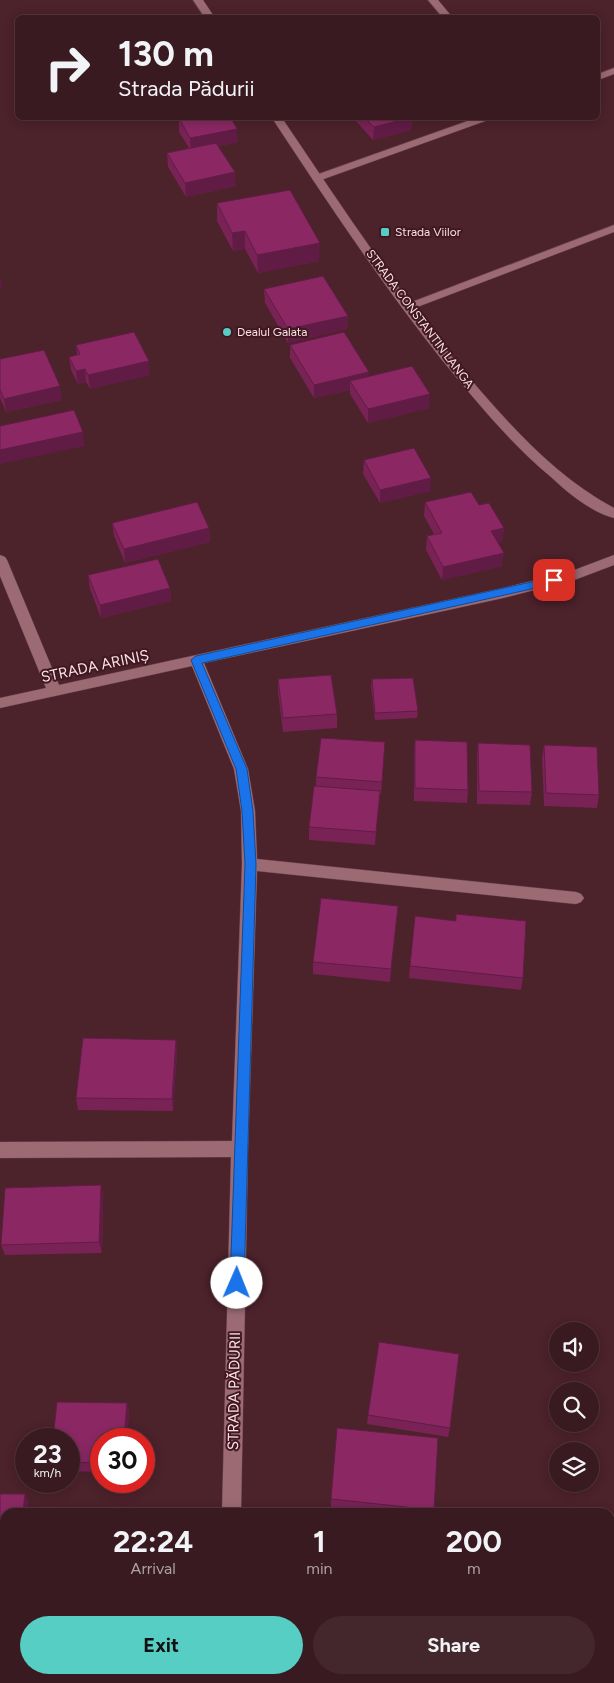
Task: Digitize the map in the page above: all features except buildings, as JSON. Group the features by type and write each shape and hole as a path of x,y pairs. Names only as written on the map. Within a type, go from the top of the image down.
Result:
{"street":[{"path":"198,0 208,15"},
{"path":"433,0 446,15"},
{"path":"600,76 614,71"},
{"name":"STRADA CONSTANTIN LANGA","path":"277,120 408,307 460,374 537,459 574,489 614,514"},
{"path":"317,178 478,120"},
{"path":"408,307 614,228"},
{"path":"0,560 54,691"},
{"path":"196,660 503,593 572,576 614,560"},
{"name":"STRADA ARINIȘ","path":"0,703 196,660"},
{"name":"STRADA PĂDURII","path":"196,660 241,769 248,811 250,864 240,1149 232,1508"},
{"path":"250,864 576,898"},
{"path":"0,1150 240,1149"}],"place":[{"name":"Strada Viilor","path":"385,232"},
{"name":"Dealul Galata","path":"227,332"}],"route":[{"path":"237,1283 250,864 248,811 241,769 196,660 503,593 554,580"}]}
